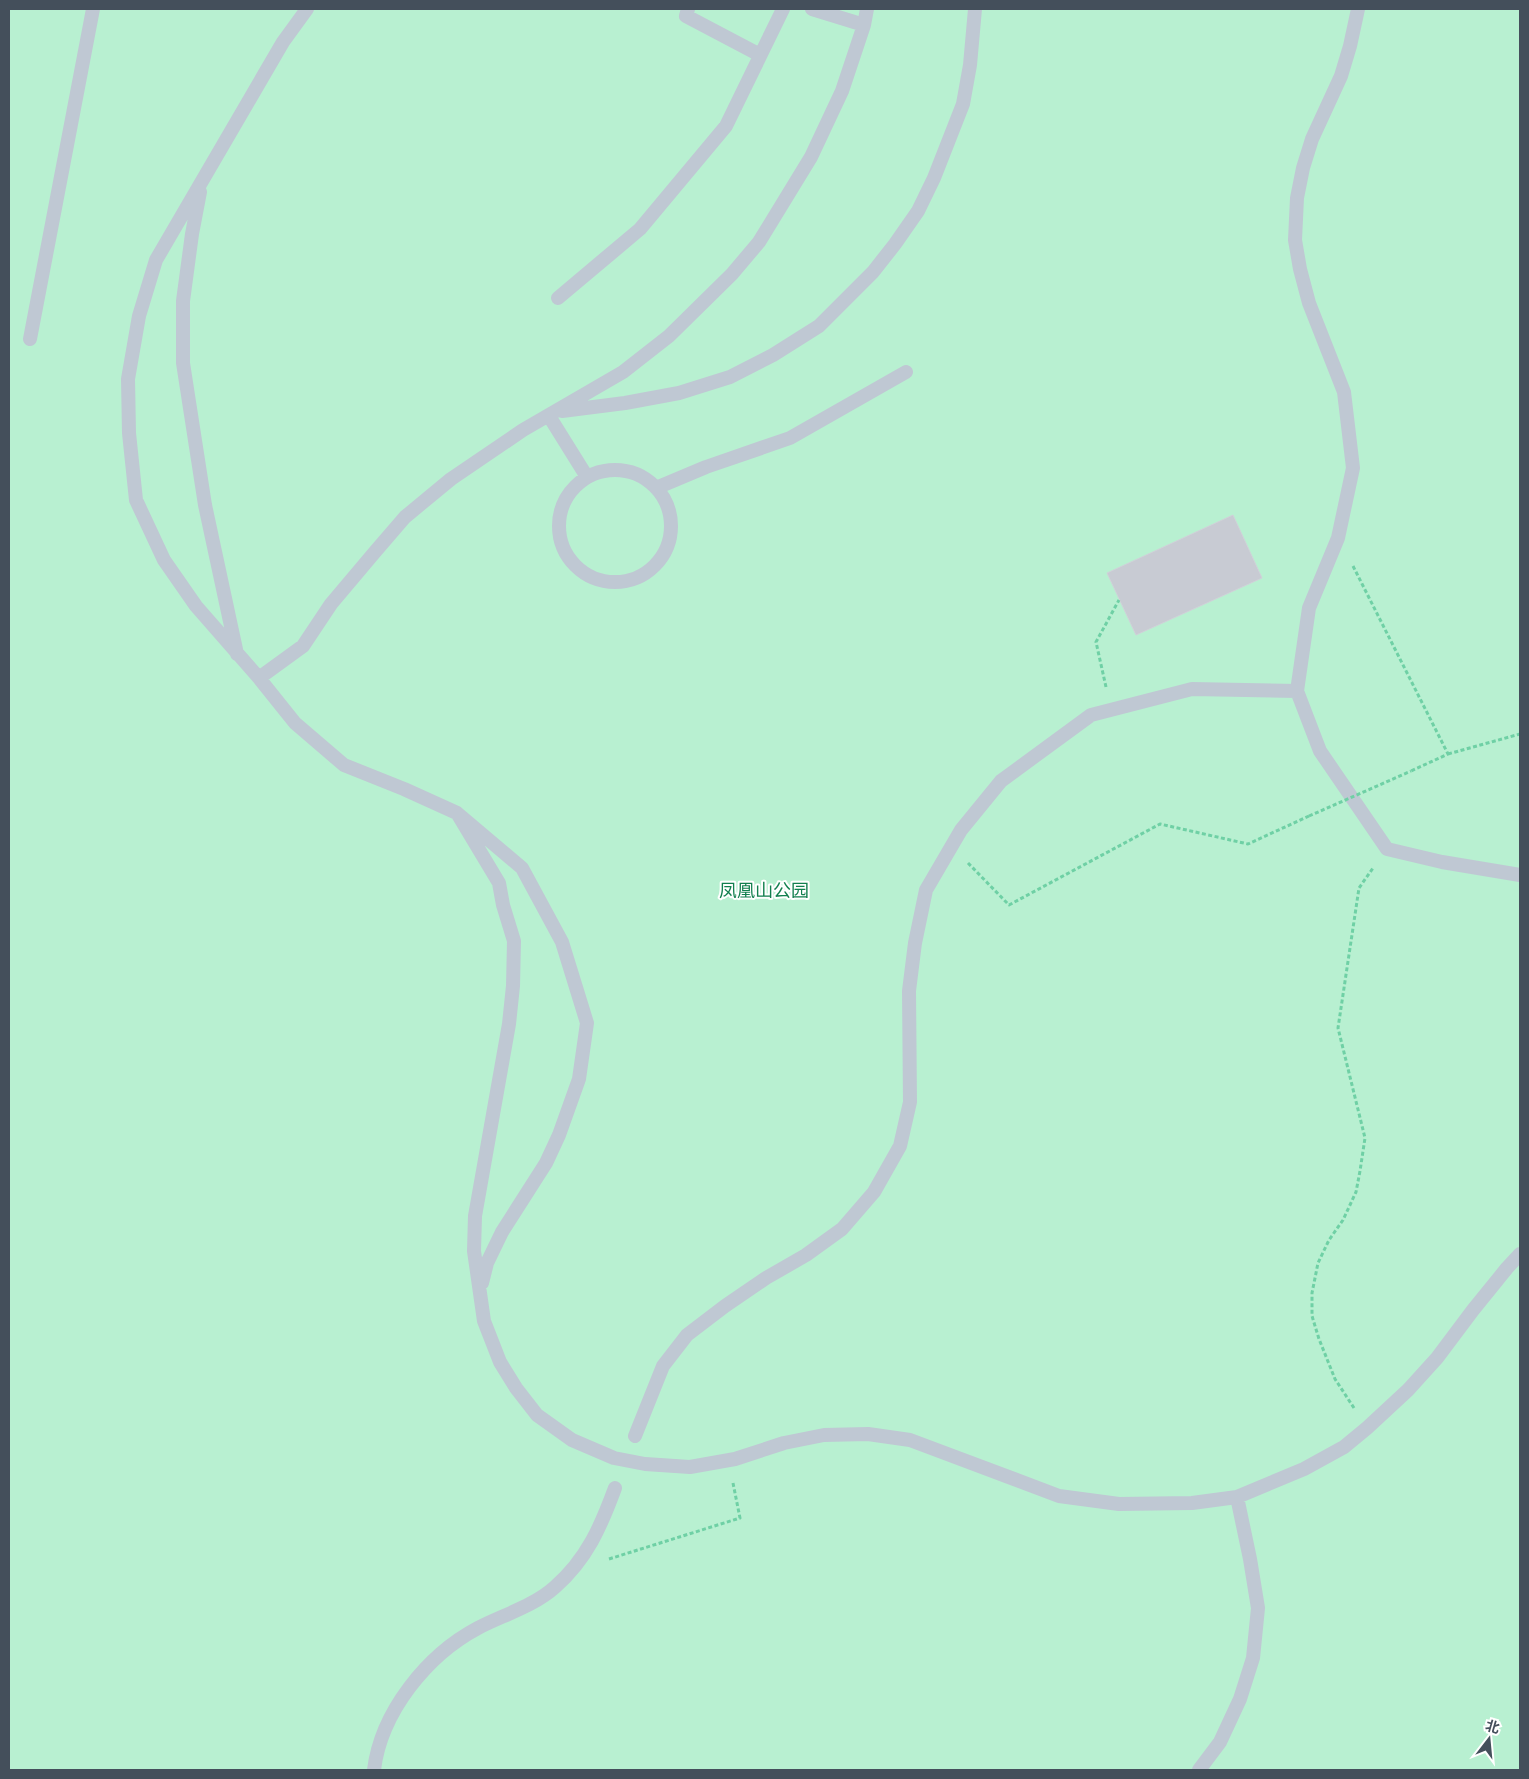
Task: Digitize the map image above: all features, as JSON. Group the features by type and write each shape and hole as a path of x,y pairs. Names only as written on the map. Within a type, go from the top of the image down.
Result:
{"lane":[{"path":"30,339 93,9"},
{"path":"282,42 293,9"},
{"path":"307,9 282,42 156,260 139,316 128,379 129,432 136,500 164,560 196,606 259,678 295,723 344,765 457,813 522,868 562,942 587,1024 579,1079 546,1163 502,1232 487,1263 480,1291"},
{"path":"688,9 686,16 760,56"},
{"path":"558,298 640,229 726,126 783,9"},
{"path":"812,9 864,25"},
{"path":"259,678 303,646 331,604 405,517 451,478 500,444 622,372 670,336 732,274 759,242 811,157 842,91 864,25 867,9"},
{"path":"553,414 679,393 730,377 773,356 819,326 872,272 895,244 918,211 934,178 962,104 970,65 975,9"},
{"path":"1358,9 1341,76 1312,139 1303,168 1297,198 1295,240 1300,269 1309,303 1344,392 1353,468 1338,538 1309,608 1297,691 1320,751 1387,849 1442,862 1520,875"},
{"path":"202,181 192,234 183,301 183,363 205,505 238,656"},
{"path":"656,488 706,467 790,438 906,372"},
{"path":"553,414 587,477"},
{"path":"605,470 624,470 642,476 656,488 666,503 671,521 670,538 663,555 651,568 635,578 618,582 600,580 583,572 569,559 561,542 558,523 562,505 572,488 587,477 605,470"},
{"path":"635,1436 663,1366 687,1335 725,1306 766,1278 806,1255 842,1229 874,1192 900,1146 910,1102 908,991 915,943 926,890 961,830 1001,781 1091,715 1192,689 1297,691"},
{"path":"457,813 499,883 503,905 514,941 513,986 509,1024 476,1216 474,1251 484,1321 500,1362 537,1416 572,1440 614,1458 646,1464 690,1467 728,1460 784,1443 824,1435 868,1434 910,1440 1059,1496 1119,1504 1192,1503 1238,1497 1304,1469 1344,1447 1367,1428 1408,1390 1437,1358 1478,1303 1520,1254"},
{"path":"374,1770 384,1734 394,1710 411,1684 458,1640 516,1611 554,1588 579,1562 591,1545 604,1520 615,1488"},
{"path":"1199,1770 1220,1742 1240,1699 1253,1658 1258,1608 1238,1497"}],"path":[{"path":"1338,538 1448,754"},
{"path":"1111,710 1096,642 1120,600"},
{"path":"951,846 1010,905 1160,824 1248,844 1448,754 1520,734"},
{"path":"1367,1428 1335,1379 1318,1339 1312,1316 1312,1293 1318,1263 1329,1240 1344,1220 1356,1192 1360,1171 1365,1138 1338,1028 1359,888 1387,849"},
{"path":"608,1560 740,1518 728,1460"}],"green space":[{"name":"凤凰山公园","path":"9,9 1520,9 1520,1770 9,1770"}],"building":[{"path":"1233,515 1262,578 1136,635 1107,573"}]}
